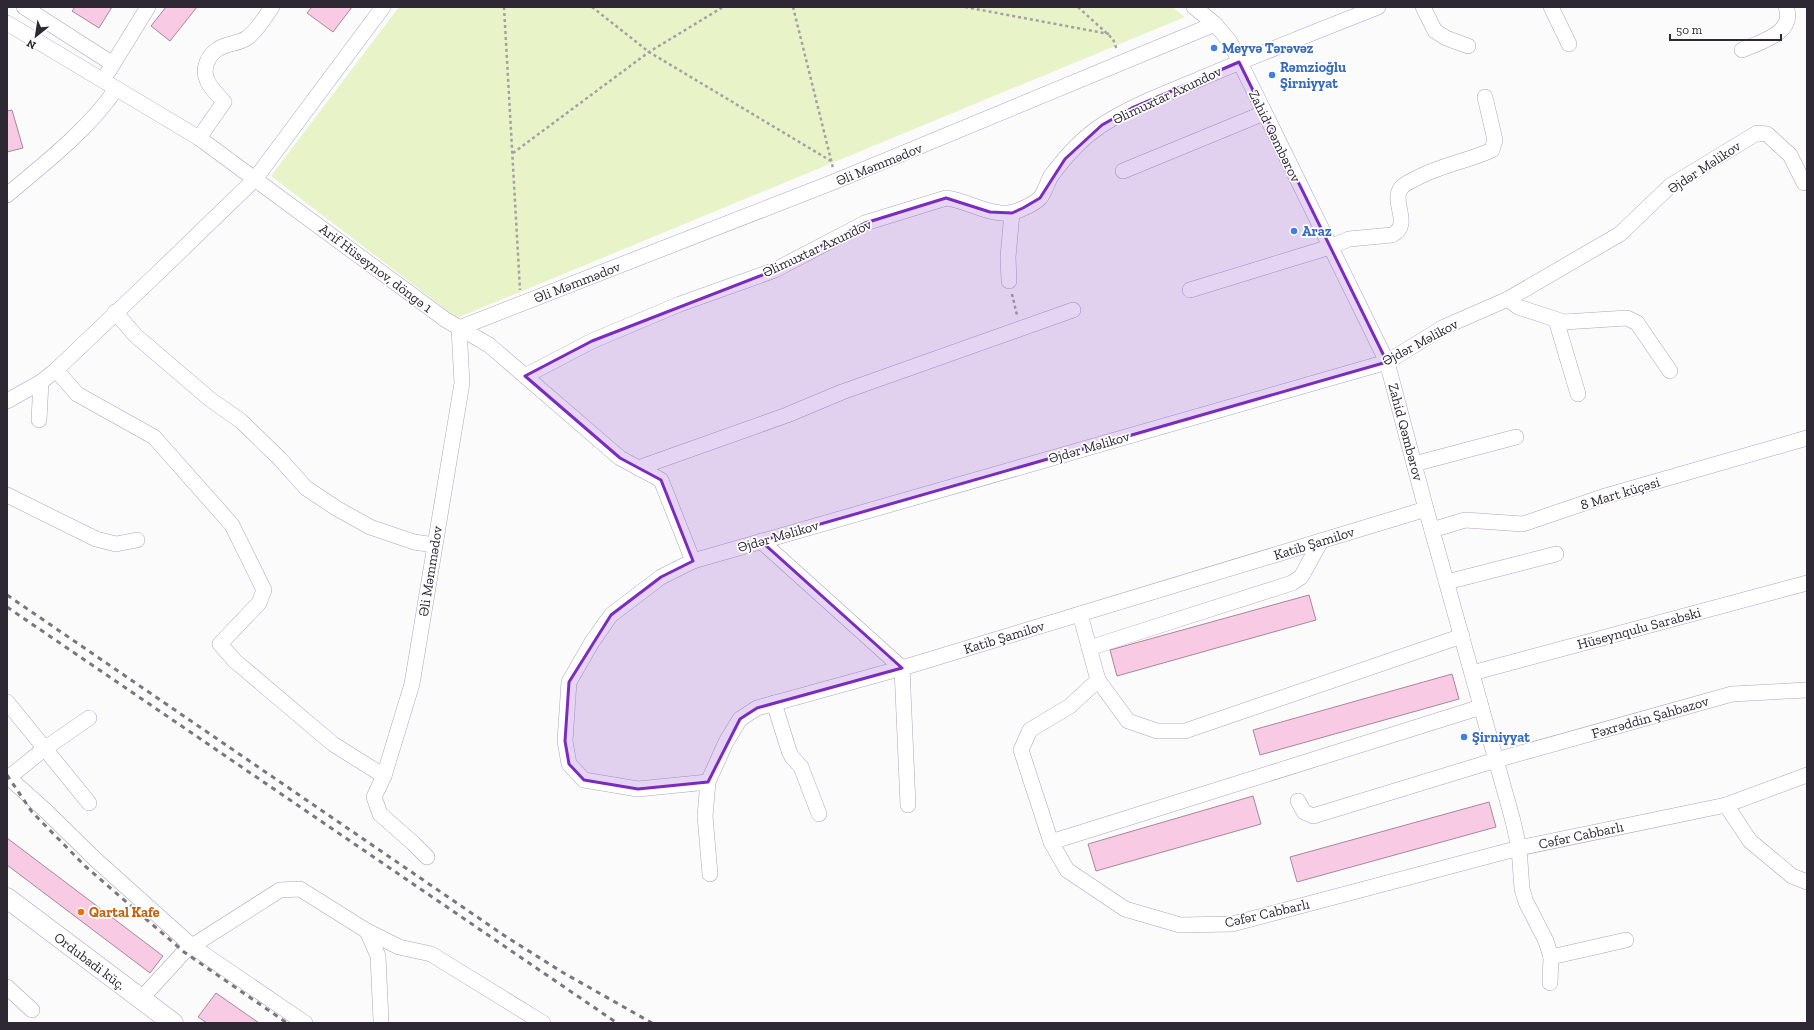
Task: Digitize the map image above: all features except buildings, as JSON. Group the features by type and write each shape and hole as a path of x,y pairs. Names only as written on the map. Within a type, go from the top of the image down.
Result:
{"main road":[{"name":"Ordubadi küç.","path":"7,898 140,1000 165,1021"}],"street":[{"path":"24,7 113,64"},
{"path":"102,81 148,7"},
{"path":"199,138 224,102 207,80 205,69 207,61 217,49 228,44 240,42 249,36 272,7"},
{"path":"7,401 41,382 56,370 255,178 383,7"},
{"name":"Zahid Qəmbərov","path":"1194,7 1215,24 1230,42 1387,362 1519,848 1522,889 1526,902 1546,941 1551,957"},
{"name":"Əlimuxtar Axundov","path":"525,376 600,338 680,304 775,270 865,223 946,198 960,199 990,212 1012,213 1040,198 1050,178 1082,141 1102,125 1132,108 1239,62 1378,7"},
{"path":"1423,7 1435,31 1446,38 1468,46"},
{"path":"1551,7 1569,44"},
{"path":"1742,50 1778,33 1784,28 1789,17 1786,7"},
{"name":"Arif Hüseynov, döngə 1","path":"7,23 116,90 199,138 446,320 490,346 620,458 661,480 693,561"},
{"name":"Əli Məmmədov","path":"426,857 413,843 380,814 374,797 384,776 412,684 462,384 459,328 851,175 1215,24"},
{"path":"7,195 40,168 97,114 116,90"},
{"path":"1190,290 1330,248 1349,239 1392,235 1396,233 1402,222 1398,195 1404,185 1428,172 1492,150 1495,140 1485,97"},
{"path":"1123,171 1264,113"},
{"name":"Əjdər Məlikov","path":"708,782 638,790 584,780 569,764 565,741 569,682 592,642 611,615 661,578 693,561 762,540 1387,362 1444,327 1508,299 1620,234 1670,186 1757,133 1767,134 1790,155 1804,183"},
{"path":"1009,281 1008,257 1012,213"},
{"path":"1508,299 1518,308 1556,320 1570,322 1627,318 1637,323 1670,371"},
{"path":"638,468 787,415 842,392 1073,310"},
{"path":"115,312 136,336 211,400 240,421 280,459 306,488 336,508 370,527 414,542 434,545"},
{"path":"1556,320 1578,394"},
{"path":"56,370 77,394 154,437 232,524 264,590 259,603 220,644 235,661 333,744 384,776"},
{"path":"39,420 41,382"},
{"path":"1414,464 1516,437"},
{"name":"8 Mart küçəsi","path":"1432,530 1465,520 1523,524 1602,497 1807,438"},
{"path":"7,495 96,539 116,544 137,540"},
{"name":"Katib Şamilov","path":"710,874 705,816 708,782 726,742 740,719 757,708 902,668 1426,509"},
{"path":"762,540 902,668 908,805"},
{"path":"1089,648 1292,583 1301,577 1321,541"},
{"path":"1447,582 1556,554"},
{"name":"Hüseynqulu Sarabski","path":"1472,673 1807,583"},
{"path":"1080,614 1098,680 1128,721 1157,731 1185,731 1462,636"},
{"name":"Cəfər Cabbarlı","path":"1098,680 1070,706 1030,730 1021,750 1051,842 1067,870 1125,910 1180,925 1232,924 1519,848 1726,805 1807,775"},
{"name":"Fəxrəddin Şahbazov","path":"1298,800 1304,812 1313,816 1496,760 1732,694 1807,690"},
{"path":"7,702 89,803"},
{"path":"774,703 789,751 801,767 819,814"},
{"path":"1051,842 1481,707"},
{"path":"89,718 44,749 8,778 45,810 95,859 192,946 305,1023"},
{"path":"1726,805 1750,841 1792,876 1807,882"},
{"path":"140,1000 184,952 192,946 280,890 300,889 367,931 399,947 431,954 543,1022"},
{"path":"367,931 378,956 381,1021"},
{"path":"1550,983 1551,957 1626,940"},
{"path":"7,987 32,1010"}],"path":[{"path":"504,7 521,304"},
{"path":"592,7 649,52 831,161 793,7"},
{"path":"513,153 649,52 723,7"},
{"path":"965,7 1109,34 1078,7"},
{"path":"1009,281 1020,329"}],"highlighted area":[{"path":"1239,62 1387,362 761,541 902,668 757,708 740,719 708,782 638,789 584,780 569,764 565,741 569,682 611,615 661,577 693,561 661,480 620,458 525,376 592,341 775,270 865,223 946,198 990,212 1012,213 1040,198 1065,159 1102,125 1132,108"}],"green space":[{"path":"399,7 1172,7 1185,17 457,318 271,176"}],"railway":[{"path":"7,595 505,936 562,972 652,1023"},
{"path":"7,607 617,1023"},
{"path":"7,775 32,812 85,866 184,952 287,1023"}],"place":[{"name":"Meyvə Tərəvəz","path":"1214,48"},
{"name":"Rəmzioğlu Şirniyyat","path":"1272,75"},
{"name":"Araz","path":"1294,231"},
{"name":"Şirniyyat","path":"1464,737"},
{"name":"Qartal Kafe","path":"81,912"}]}
